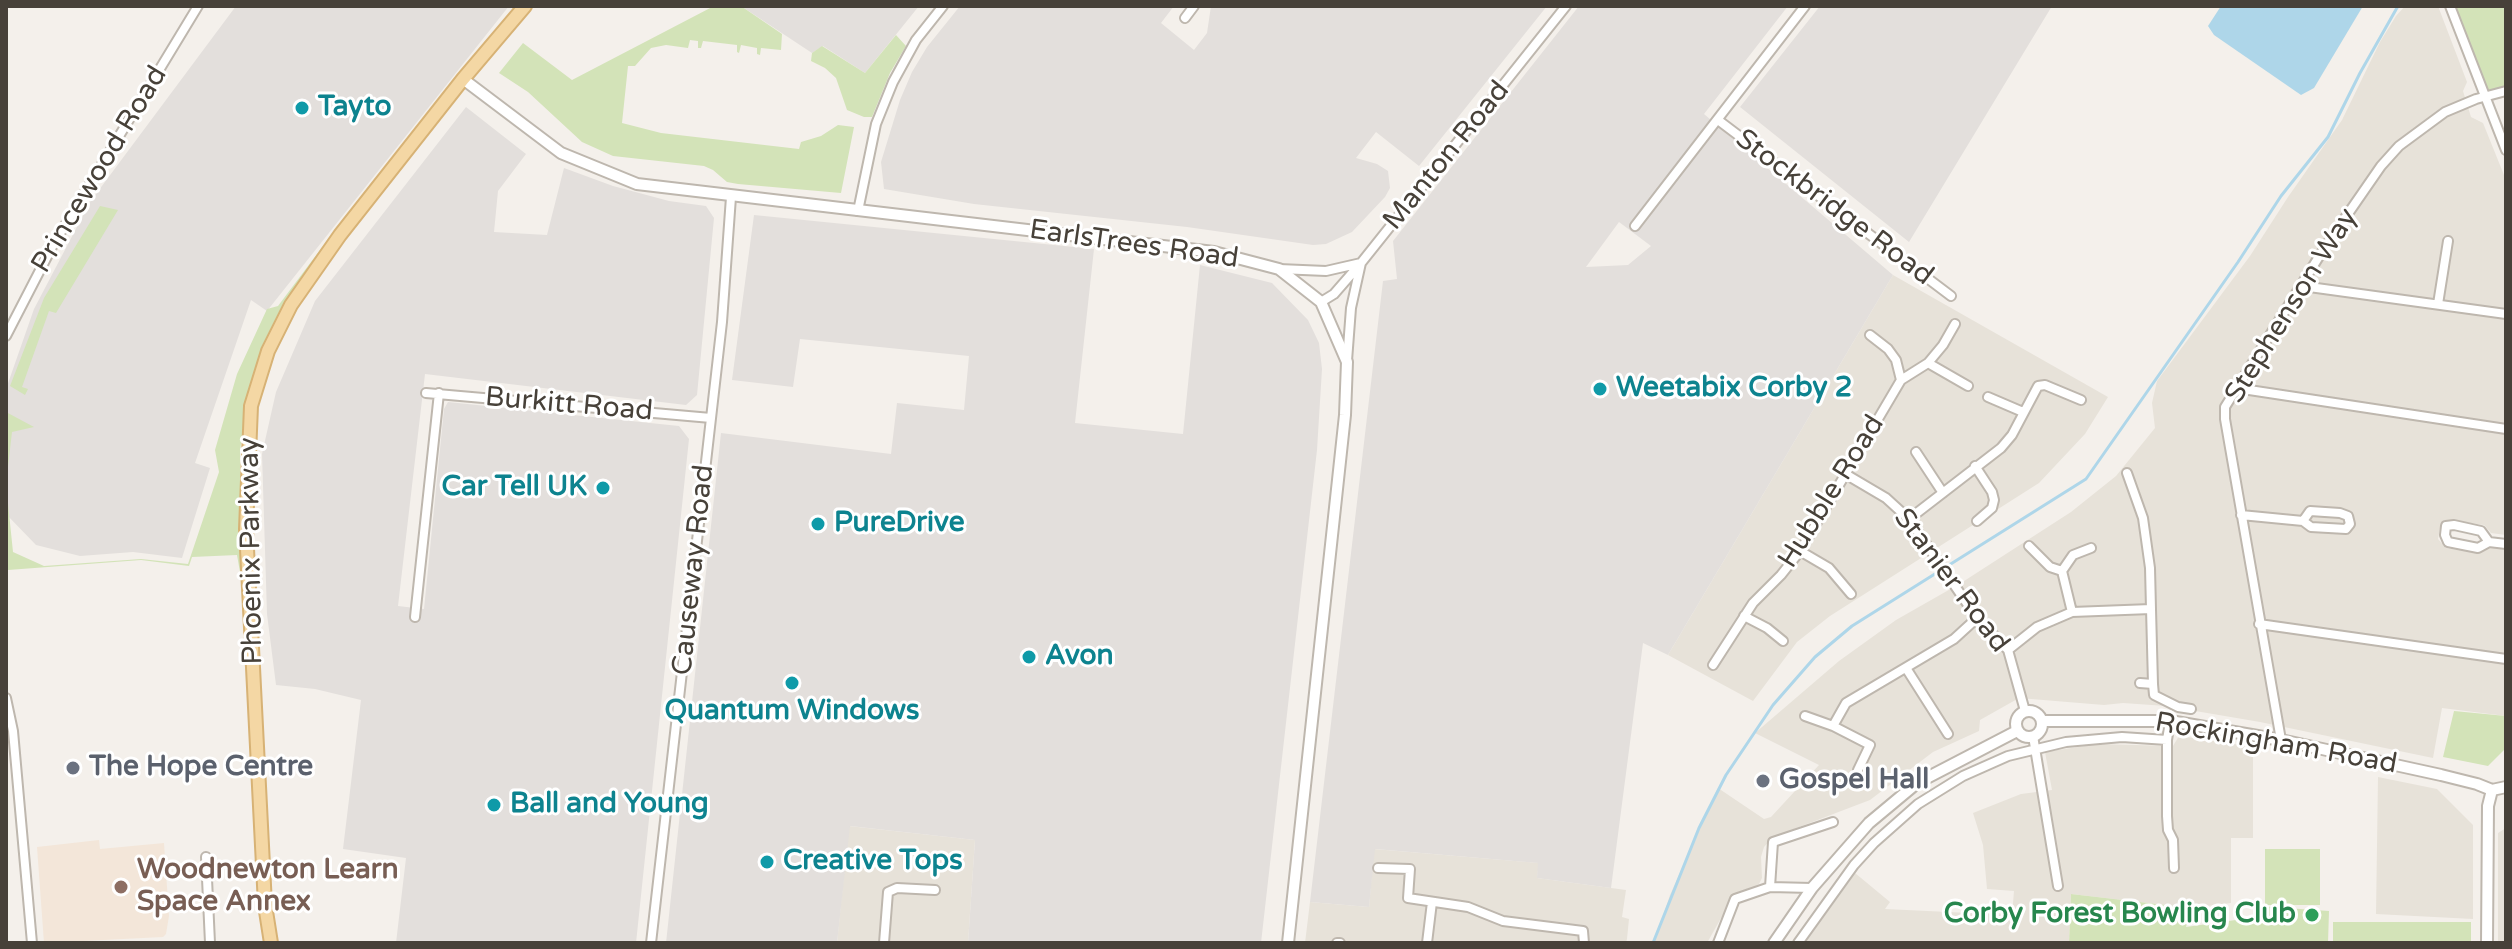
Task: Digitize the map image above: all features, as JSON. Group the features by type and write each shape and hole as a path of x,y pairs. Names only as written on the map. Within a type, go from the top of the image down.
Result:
{"main road":[{"name":"Phoenix Parkway","path":"271,943 265,905 246,529 251,406 268,351 291,305 340,235 525,6"}],"street":[{"name":"Princewood Road","path":"6,336 53,245 198,6"},
{"path":"858,211 876,124 893,82 916,40 943,6"},
{"path":"1185,18 1194,6"},
{"name":"Manton Road","path":"1321,302 1334,294 1361,263 1566,6"},
{"path":"1635,226 1805,6"},
{"path":"2450,6 2506,150"},
{"name":"EarlsTrees Road","path":"463,79 561,153 637,184 1214,252 1279,269 1321,302 1347,362 1345,415 1288,943"},
{"name":"Stephenson Way","path":"2281,740 2259,624 2225,407 2381,166 2399,146 2445,112 2506,91"},
{"name":"Stockbridge Road","path":"1718,120 1951,296"},
{"name":"Causeway Road","path":"651,943 722,322 731,197"},
{"path":"2438,304 2448,241"},
{"path":"1279,269 1326,271 1361,263 1351,308 1347,362"},
{"path":"2302,286 2506,314"},
{"name":"Hubble Road","path":"1713,665 1753,603 1800,551 1901,380 1928,363 1955,324"},
{"path":"1870,335 1896,360 1901,380"},
{"path":"1928,363 1968,386"},
{"path":"1909,519 2001,448 2012,435 2038,386 2045,385 2081,400"},
{"path":"2236,388 2506,429"},
{"name":"Burkitt Road","path":"426,393 711,418"},
{"path":"415,617 439,393"},
{"path":"1988,397 2023,412"},
{"path":"1916,452 1943,493"},
{"path":"1975,466 1994,500 1992,508 1977,521"},
{"path":"2127,473 2143,518 2150,568 2154,695 2178,707 2191,709"},
{"name":"Stanier Road","path":"1847,475 1886,498 1909,519 1953,587 2008,650 2025,711"},
{"path":"2241,515 2303,521 2311,527 2346,529 2350,524 2348,516 2340,513 2310,511 2303,521"},
{"path":"2489,542 2481,531 2446,526 2448,542 2478,548 2489,542 2506,544"},
{"path":"2029,546 2050,567 2062,571"},
{"path":"2072,612 2062,571 2073,555 2091,548"},
{"path":"1800,551 1829,568 1851,594"},
{"path":"2008,650 2037,627 2072,612 2151,609"},
{"path":"1744,616 1783,641"},
{"path":"1833,726 1846,703 1954,639 1977,618"},
{"path":"2259,624 2506,659"},
{"path":"1906,668 1948,734"},
{"path":"2140,683 2153,684"},
{"path":"6,698 13,731 32,943"},
{"path":"2017,731 2016,718 2025,711 2035,712 2042,721 2035,742 2058,886"},
{"path":"1805,716 1870,745 1858,770"},
{"name":"Rockingham Road","path":"2042,721 2170,721 2281,740 2445,776 2492,790 2506,787"},
{"path":"2170,721 2167,740 2167,824 2173,840 2174,868"},
{"path":"2017,731 2035,742"},
{"path":"1774,943 1812,888 1869,823 1917,783 2017,731"},
{"path":"1798,943 1874,843 1909,811 1940,790 2035,742 2167,740"},
{"path":"1932,775 1940,790"},
{"path":"2487,943 2488,806 2492,790"},
{"path":"1770,887 1773,842 1833,822"},
{"path":"206,857 210,943"},
{"path":"1378,868 1410,869 1408,898 1468,907 1503,921 1583,931 1584,943"},
{"path":"1718,943 1735,899 1770,887 1812,888"},
{"path":"884,943 888,892 897,888 935,890"},
{"path":"1427,943 1432,902"}],"shaded area":[{"path":"236,6 509,6 267,311 251,300 195,463 210,468 182,558 133,552 80,556 36,545 6,514 6,389 34,309 90,202"},
{"path":"741,6 919,6 865,73 823,46 812,53"},
{"path":"960,6 1174,6 1161,23 1194,50 1207,33 1211,6 1547,6 1419,166 1376,132 1356,158 1388,171 1390,188 1385,197 1352,232 1326,244 1313,245 1187,227 974,204 884,189 881,162 900,100 927,47"},
{"path":"1579,6 1788,6 1704,114 1893,275 1668,655 1643,643 1611,888 1537,878 1538,863 1375,849 1369,907 1310,902 1383,281 1397,279 1393,241","holes":["1619,222 1651,246 1628,265 1586,267"]},
{"path":"1820,6 2052,6 1909,242 1740,107"},
{"path":"2405,6 2438,6 2467,82 2463,91 2471,117 2483,123 2506,180 2506,535 2491,533 2484,525 2449,520 2440,528 2438,539 2446,548 2481,553 2489,547 2506,549 2506,716 2442,708 2433,758 2166,706 2019,698 1980,720 1979,731 1933,752 1870,800 1773,837 1764,847 1761,857 1762,878 1759,884 1738,896 1725,911 1707,943 1654,943 1670,895 1718,788 1764,819 1771,817 1819,765 1755,733 1839,661 1896,620 1961,583 2071,512 2116,476 2155,428 2152,403 2157,381 2250,256 2342,120 2380,42"},
{"path":"466,107 526,154 498,191 494,232 547,235 564,168 613,186 669,201 706,206 714,218 697,395 686,405 425,374 398,606 424,609 444,409 448,402 679,426 689,439 636,943 396,943 406,858 343,849 361,700 315,689 276,685 267,614 262,454 276,392 315,301"},
{"path":"754,215 1094,249 1075,423 1183,434 1200,265 1272,283 1308,320 1319,343 1322,369 1317,450 1261,943 968,943 975,840 850,826 837,943 666,943 721,433 891,454 897,403 964,410 969,356 800,339 793,387 732,380"},
{"path":"1893,275 2108,397 2085,434 2039,483 1830,616 1797,642 1753,701 1668,655"},
{"path":"2179,736 2253,749 2253,838 2231,838 2231,903 2191,908 2071,894 2069,943 1805,943 1855,873 1890,902 1885,909 2012,915 2014,891 1987,889 1983,845 1973,813 2021,794 2052,790 2045,752 2098,744 2173,746"},
{"path":"2378,777 2437,789 2473,825 2473,919 2376,914"},
{"path":"849,826 975,840 968,943 837,943"},
{"path":"2506,828 2506,943 2498,943 2498,833"},
{"path":"99,840 100,849 164,843 169,916 166,934 163,937 44,943 37,847"},
{"path":"1374,849 1539,863 1537,878 1626,890 1622,917 1629,919 1626,943 1305,943 1310,902 1369,907"}],"green space":[{"path":"714,6 741,6 782,34 781,50 761,48 760,55 757,48 741,45 739,53 737,45 703,41 701,48 698,48 698,41 690,40 688,48 666,45 651,48 635,66 628,66 622,123 661,133 799,149 801,142 821,136 838,125 854,127 841,193 738,184 727,182 704,166 613,156 582,142 528,92 499,73 523,43 572,80"},
{"path":"2452,6 2506,6 2506,91 2485,97"},
{"path":"896,35 906,46 890,73 872,117 847,110 836,78 811,61 812,53 822,46 865,73"},
{"path":"100,206 118,210 56,313 49,311 22,387 28,389 25,395 10,386 44,298"},
{"path":"357,211 259,361 244,418 240,452 240,572 237,555 192,557 189,566 141,560 8,570 6,580 6,484 13,552 44,566 141,559 188,564 219,472 215,450 237,374 267,309 278,306 347,214"},
{"path":"6,412 34,427 12,432 6,484"},
{"path":"2454,711 2506,716 2506,748 2488,766 2443,757"},
{"path":"2265,849 2320,849 2320,905 2265,905"},
{"path":"2071,894 2191,908 2186,927 2257,917 2257,906 2329,911 2328,943 2069,943"},
{"path":"2333,922 2471,922 2471,943 2333,943"}],"water":[{"path":"2221,6 2363,6 2314,88 2301,95 2214,35 2208,26"}],"waterway":[{"path":"1653,943 1699,828 1726,775 1773,705 1815,657 1852,626 2086,479 2281,196 2328,137 2398,6"}],"place":[{"name":"Tayto","path":"302,108"},
{"name":"Weetabix Corby 2","path":"1600,389"},
{"name":"Car Tell UK","path":"603,488"},
{"name":"PureDrive","path":"818,524"},
{"name":"Avon","path":"1029,657"},
{"name":"Quantum Windows","path":"792,683"},
{"name":"The Hope Centre","path":"73,768"},
{"name":"Gospel Hall","path":"1763,781"},
{"name":"Ball and Young","path":"494,805"},
{"name":"Creative Tops","path":"767,862"},
{"name":"Woodnewton Learn Space Annex","path":"121,887"},
{"name":"Corby Forest Bowling Club","path":"2312,915"}]}
